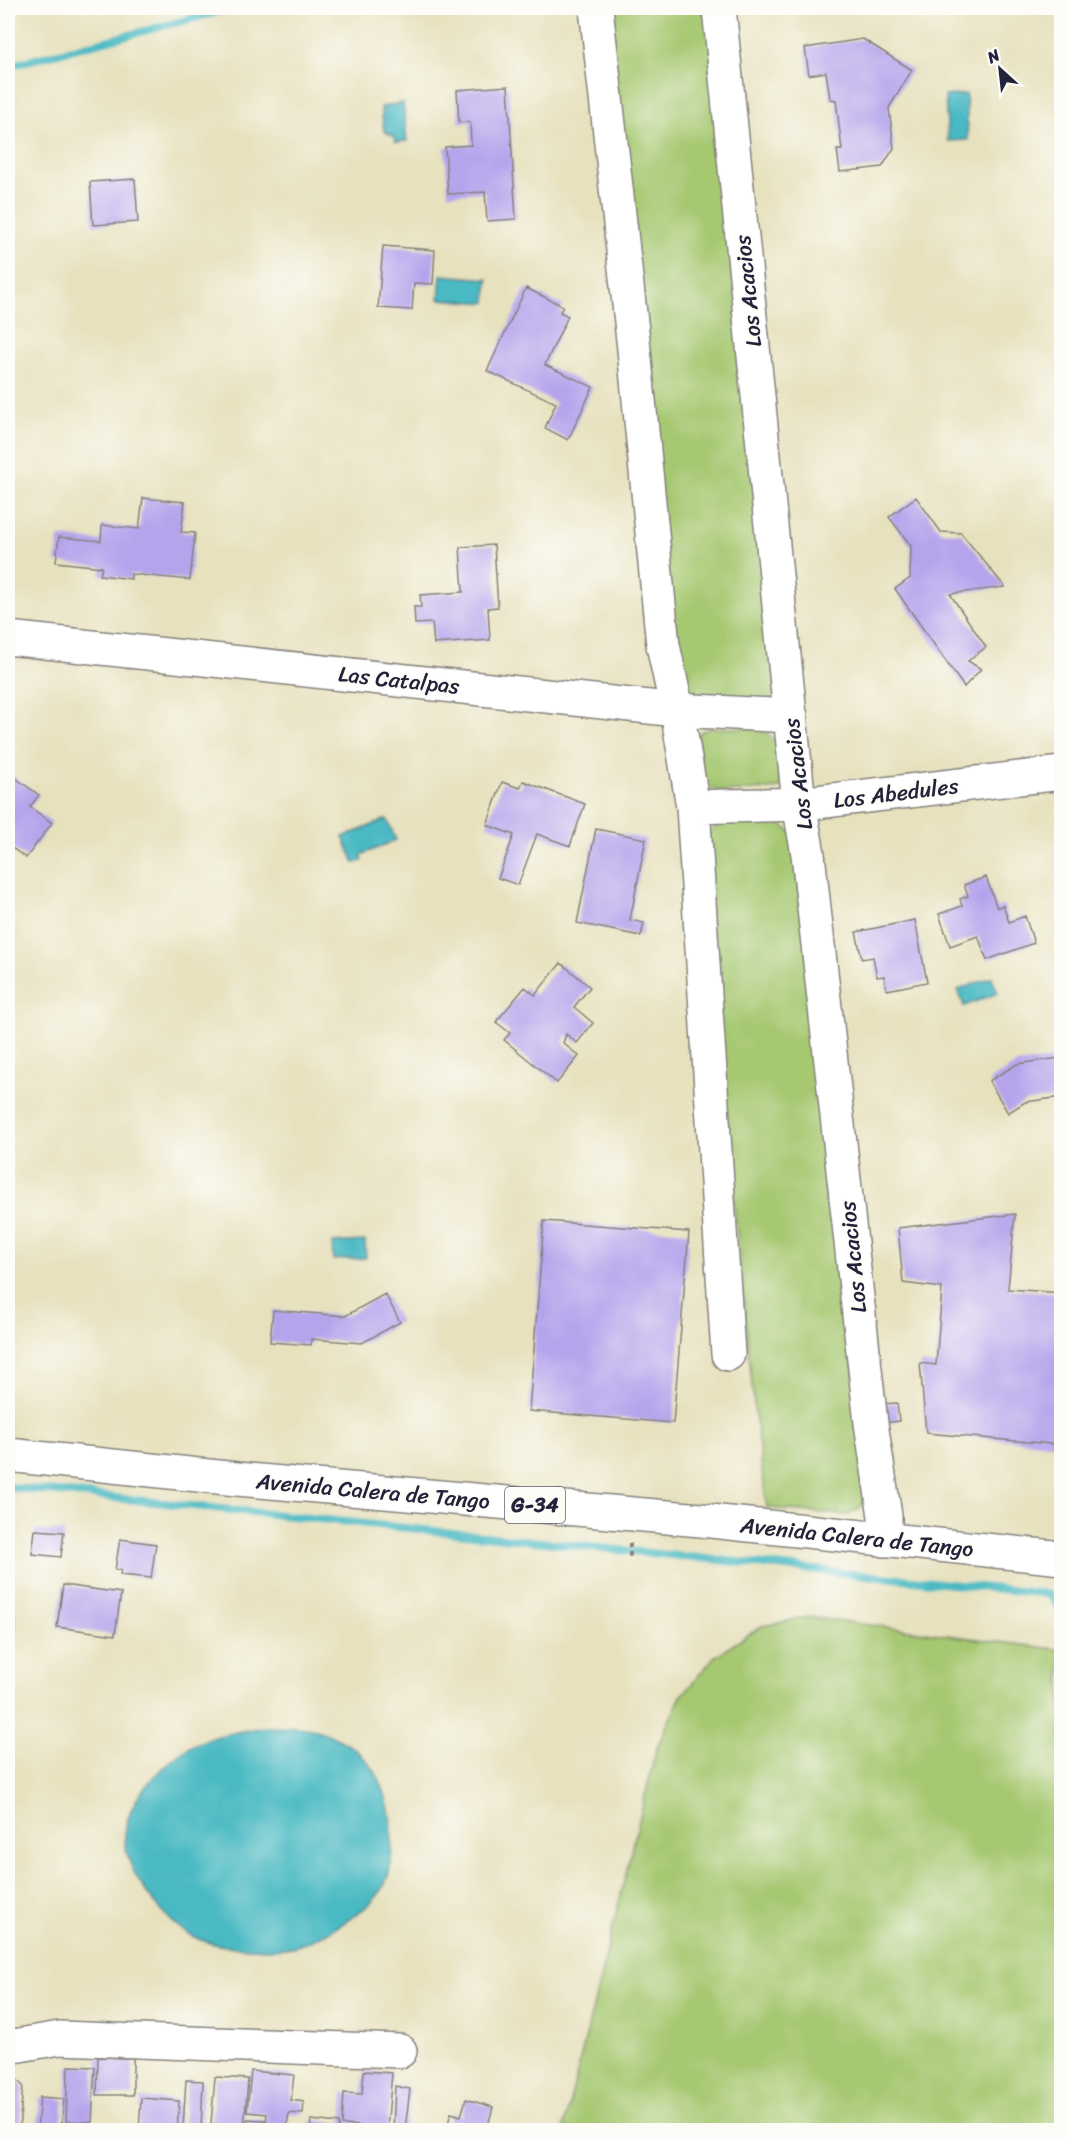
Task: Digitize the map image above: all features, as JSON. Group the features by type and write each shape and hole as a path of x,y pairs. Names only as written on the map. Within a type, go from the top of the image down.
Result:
{"street":[{"path":"596,8 634,349 663,645 677,710 693,807 728,1354"},
{"name":"Los Acacios","path":"719,8 799,804 808,854 871,1423 885,1516 885,1540"},
{"name":"Las Catalpas","path":"8,638 677,710 791,716"},
{"name":"Los Abedules","path":"693,807 799,804 1062,773"},
{"name":"Avenida Calera de Tango","path":"8,1455 237,1479 689,1519 1062,1558"},
{"path":"8,2047 60,2038 400,2051"}],"path":[{"path":"630,1539 630,1560"}],"green space":[{"path":"603,8 711,8 783,685 772,701 693,697 679,681"},
{"path":"710,728 758,728 768,734 780,745 781,788 725,792 704,787 696,737 702,731"},
{"path":"771,818 793,833 868,1499 858,1510 848,1515 767,1508 755,1415 700,858 708,834 722,822"},
{"path":"809,1617 1061,1650 1061,2130 563,2130 657,1747 680,1698 714,1657 762,1626"}],"water":[{"path":"966,94 968,140 948,141 945,96"},
{"path":"403,103 407,141 396,142 393,136 384,131 381,107"},
{"path":"441,275 488,279 486,303 439,299"},
{"path":"387,819 396,840 361,855 363,860 354,863 343,837"},
{"path":"992,977 998,993 964,1006 958,990"},
{"path":"365,1241 366,1258 333,1260 332,1243"},
{"path":"265,1727 300,1727 331,1735 348,1745 368,1762 386,1796 390,1815 392,1841 389,1871 381,1891 363,1909 337,1927 309,1941 296,1946 273,1949 210,1943 190,1935 172,1922 141,1885 126,1851 125,1834 128,1818 146,1785 162,1769 193,1745 231,1733"}],"building":[{"path":"863,39 912,70 889,108 894,148 882,167 840,172 837,150 842,150 836,100 830,99 826,72 809,75 805,48"},
{"path":"508,86 516,219 487,221 485,192 448,194 445,147 471,145 470,122 459,123 457,90"},
{"path":"135,179 138,222 93,225 90,182"},
{"path":"383,246 435,250 433,284 414,283 412,310 378,308"},
{"path":"526,288 563,306 560,312 568,316 545,365 593,387 568,440 545,428 556,403 487,371"},
{"path":"916,497 941,532 961,533 1005,587 950,594 986,647 968,661 981,669 964,687 895,589 910,578 911,546 889,517"},
{"path":"143,498 185,502 181,532 195,533 190,580 131,574 131,579 100,575 102,567 56,562 59,537 101,541 102,525 139,529"},
{"path":"494,545 498,607 488,608 490,640 434,644 432,623 415,624 414,607 421,607 420,595 463,592 460,547"},
{"path":"10,774 39,795 30,807 52,823 26,858 8,845 8,777"},
{"path":"523,781 585,804 570,846 537,834 518,885 498,878 514,835 487,825 502,782 520,788"},
{"path":"596,829 646,839 630,920 644,923 641,936 577,923"},
{"path":"986,877 997,908 1003,905 1009,922 1025,916 1034,943 987,960 978,936 950,946 939,914 962,906 960,899 968,896 964,885"},
{"path":"915,920 927,982 887,990 884,976 877,977 873,957 862,959 856,932"},
{"path":"561,963 590,987 574,1007 593,1023 577,1043 566,1034 563,1043 579,1056 557,1083 504,1040 510,1033 496,1022 525,987 535,995"},
{"path":"1060,1058 1062,1097 1025,1102 1008,1113 989,1081 1017,1064"},
{"path":"1015,1214 1008,1289 1062,1293 1062,1445 926,1433 920,1363 936,1365 942,1288 903,1283 898,1228"},
{"path":"544,1221 689,1232 673,1423 529,1411"},
{"path":"385,1294 400,1322 362,1343 311,1339 311,1345 270,1342 273,1310 345,1316"},
{"path":"897,1403 899,1421 882,1423 881,1404"},
{"path":"35,1530 64,1532 61,1557 32,1554"},
{"path":"120,1539 156,1544 151,1578 120,1575 121,1570 115,1570"},
{"path":"63,1585 121,1593 115,1635 57,1627"},
{"path":"8,1622 16,1623 9,1673 8,1673"},
{"path":"98,2057 133,2058 133,2095 97,2095"},
{"path":"8,2063 12,2063 11,2071 16,2072 16,2079 23,2086 19,2130 8,2130"},
{"path":"68,2066 95,2067 92,2122 66,2121"},
{"path":"251,2071 294,2075 291,2100 304,2102 303,2114 289,2113 287,2126 266,2124 267,2114 247,2112"},
{"path":"364,2071 392,2073 387,2130 361,2130 361,2126 342,2125 344,2093 362,2094"},
{"path":"215,2077 248,2079 244,2127 211,2124"},
{"path":"186,2080 203,2081 201,2129 183,2128"},
{"path":"395,2086 410,2089 405,2130 393,2130"},
{"path":"40,2097 64,2099 61,2130 37,2130"},
{"path":"141,2098 179,2101 177,2130 139,2130"},
{"path":"466,2099 493,2107 487,2130 446,2130 451,2113 461,2116"},
{"path":"247,2119 265,2120 266,2125 271,2125 270,2130 246,2130"},
{"path":"311,2120 339,2123 339,2130 310,2130"}],"waterway":[{"path":"8,66 233,8"},
{"path":"8,1487 1048,1594 1062,1610"}]}
